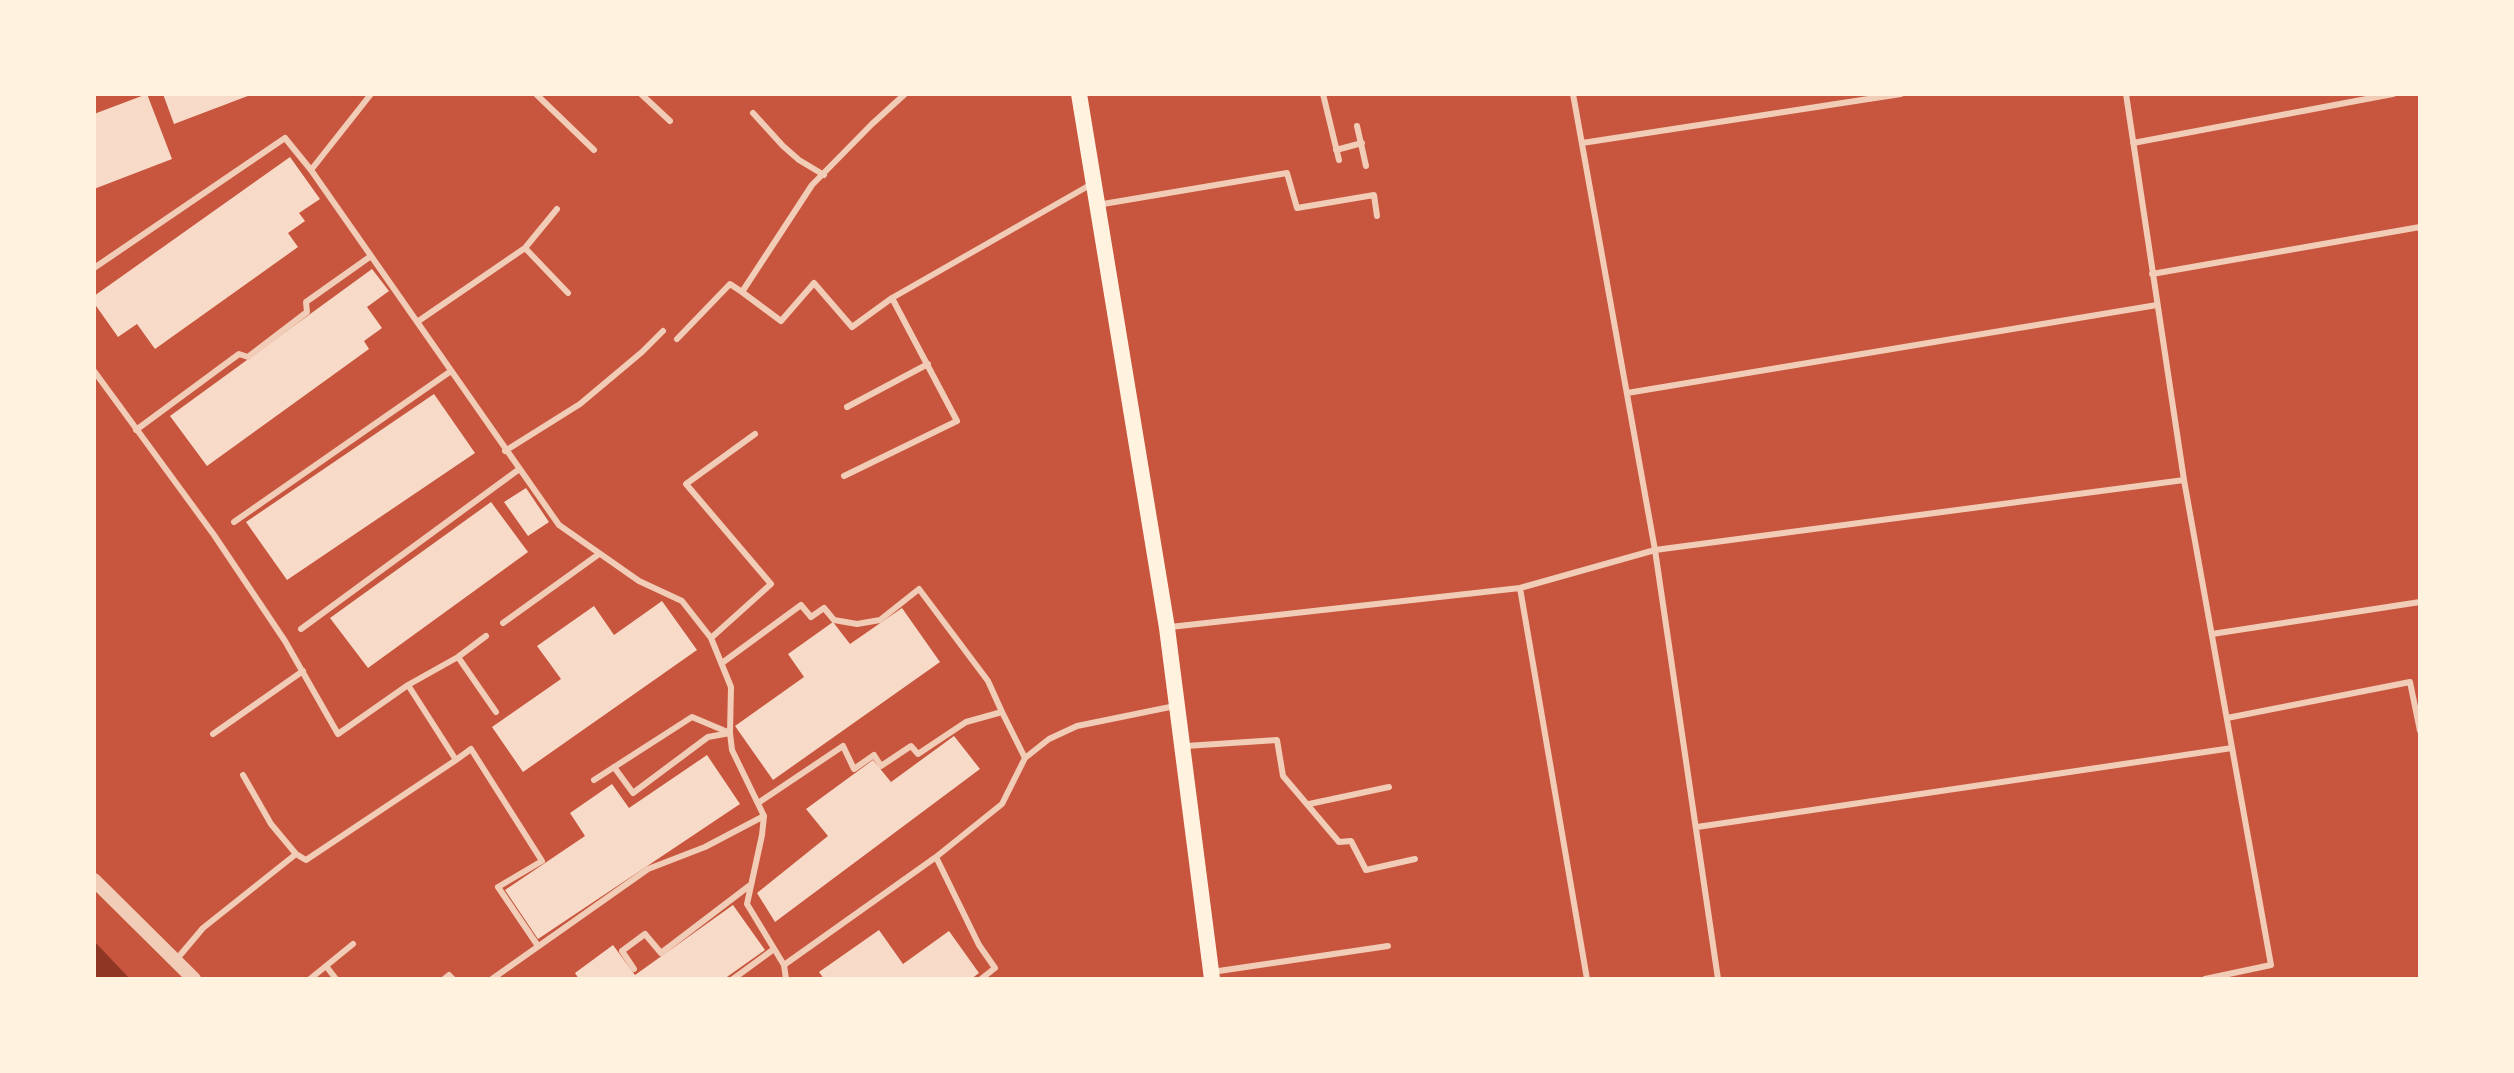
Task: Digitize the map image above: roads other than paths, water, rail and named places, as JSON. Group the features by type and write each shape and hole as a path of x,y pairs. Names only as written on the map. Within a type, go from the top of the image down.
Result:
{"main road":[{"path":"1079,94 1167,628 1212,976"}],"street":[{"path":"94,880 194,979"}],"lane":[{"path":"311,170 371,94"},
{"path":"537,94 594,150"},
{"path":"641,94 670,121"},
{"path":"742,292 812,185 905,94"},
{"path":"1323,94 1339,160"},
{"path":"1573,94 1655,550 1718,979"},
{"path":"1582,143 1901,94"},
{"path":"2126,94 2184,480 2271,965 2205,979"},
{"path":"2133,143 2393,94"},
{"path":"753,113 799,160 824,175"},
{"path":"1357,126 1366,166"},
{"path":"94,268 285,138 311,170 559,525 639,581 682,601 711,638 731,687 732,750 764,816 749,886 748,907 784,965 786,979"},
{"path":"1336,150 1362,143"},
{"path":"1097,205 1287,173 1297,208 1374,195 1377,216"},
{"path":"677,339 730,284 781,321 814,283 852,327 892,298 1094,183"},
{"path":"417,322 525,248 557,209"},
{"path":"2152,274 2420,227"},
{"path":"525,248 568,293"},
{"path":"136,430 239,354 248,357 307,312 306,302 371,256"},
{"path":"844,476 957,421 892,298"},
{"path":"1627,393 2157,305"},
{"path":"505,451 580,404 663,331"},
{"path":"847,407 928,364"},
{"path":"94,371 214,535 303,671 338,734 486,636"},
{"path":"234,522 451,371"},
{"path":"711,638 771,584 686,484 755,434"},
{"path":"301,629 518,470"},
{"path":"1167,628 1520,588 1655,550 2184,480"},
{"path":"503,623 599,554"},
{"path":"1520,588 1587,979"},
{"path":"722,663 801,605 811,617 824,608 834,620 857,624 880,620 919,589 988,681 1025,758"},
{"path":"2212,634 2420,602"},
{"path":"458,657 496,712"},
{"path":"213,734 303,671"},
{"path":"2227,718 2410,682 2420,731"},
{"path":"408,685 456,760"},
{"path":"784,965 936,857 1002,804 1025,758 1049,739 1077,726 1177,706"},
{"path":"758,803 843,746 854,769 874,755 881,766 911,746 918,754 966,722 1002,712"},
{"path":"594,780 692,717 730,733"},
{"path":"614,767 633,793 708,737 730,733"},
{"path":"1182,746 1277,740 1283,776 1339,842 1351,841 1366,870 1415,859"},
{"path":"1697,827 2232,748"},
{"path":"243,775 271,824 296,854 306,860 471,749 542,861 498,887 538,946"},
{"path":"1309,804 1389,787"},
{"path":"492,979 648,869 705,847 764,816"},
{"path":"175,960 203,928 296,854"},
{"path":"936,857 979,945 995,968 981,979"},
{"path":"634,969 622,951 645,934 661,953 749,886"},
{"path":"310,979 353,944"},
{"path":"1212,976 1388,946"},
{"path":"733,979 774,949"},
{"path":"326,966 336,979"},
{"path":"444,979 449,975 453,979"}]}
